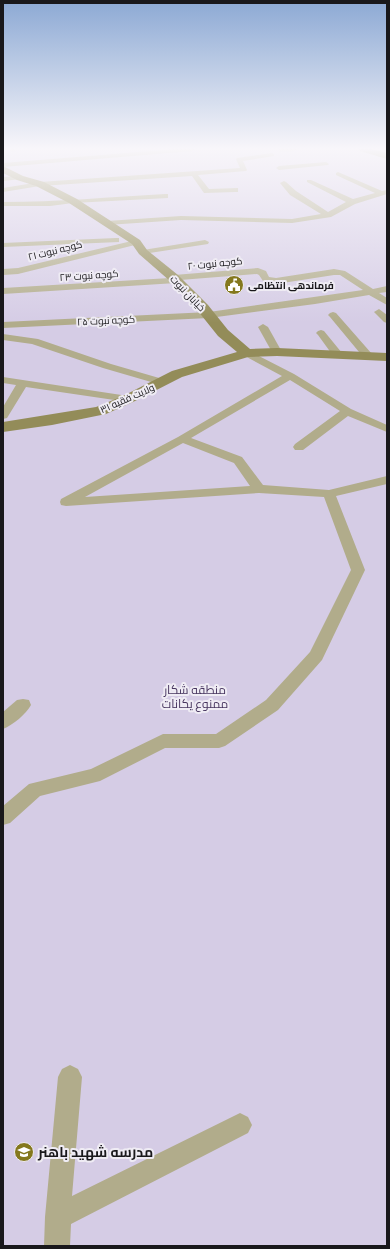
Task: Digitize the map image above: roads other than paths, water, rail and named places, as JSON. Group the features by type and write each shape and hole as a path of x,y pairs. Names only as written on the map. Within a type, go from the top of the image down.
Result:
{"street":[{"name":"خیابان نبوت","path":"83,207 133,241 143,252 175,279 224,333 247,353"},
{"path":"136,214 137,207"},
{"path":"317,207 328,214"},
{"path":"107,223 136,214 180,218 292,221 328,214 341,207"},
{"path":"3,245 133,241"},
{"name":"کوچه نبوت ۲۱","path":"3,272 18,271 133,241"},
{"path":"143,252 205,242"},
{"name":"کوچه نبوت ۲۰","path":"175,279 258,271 263,273 266,279 276,281 334,272 342,273 372,292"},
{"name":"کوچه نبوت ۲۳","path":"3,291 175,279"},
{"name":"کوچه نبوت ۲۵","path":"3,325 209,315 387,289"},
{"path":"372,292 387,302"},
{"path":"379,312 387,320"},
{"path":"333,315 368,356"},
{"path":"263,327 277,352"},
{"path":"321,333 338,355"},
{"path":"3,337 34,341 107,366 162,382"},
{"path":"247,353 277,352 387,357"},
{"path":"247,353 290,376 347,411 387,429"},
{"name":"ولایت فقیه ۳۱","path":"3,428 100,411 128,399 177,374 247,353"},
{"path":"290,376 182,439 66,502 259,489 329,494 387,480"},
{"path":"3,380 128,399"},
{"path":"3,416 23,383"},
{"path":"299,446 347,411"},
{"path":"182,439 238,460 259,489"},
{"path":"3,817 35,789 94,776 163,741 219,741 272,705 316,656 358,570 329,494"},
{"path":"3,722 23,705"},
{"path":"57,1246 58,1217 70,1078"},
{"path":"58,1217 240,1125"}],"place":[{"name":"فرماندهی انتظامی","path":"234,285"},
{"name":"مدرسه شهید باهنر","path":"24,1152"}],"park label":[{"name":"منطقه شکار ممنوع یکانات","path":"195,697"}]}
